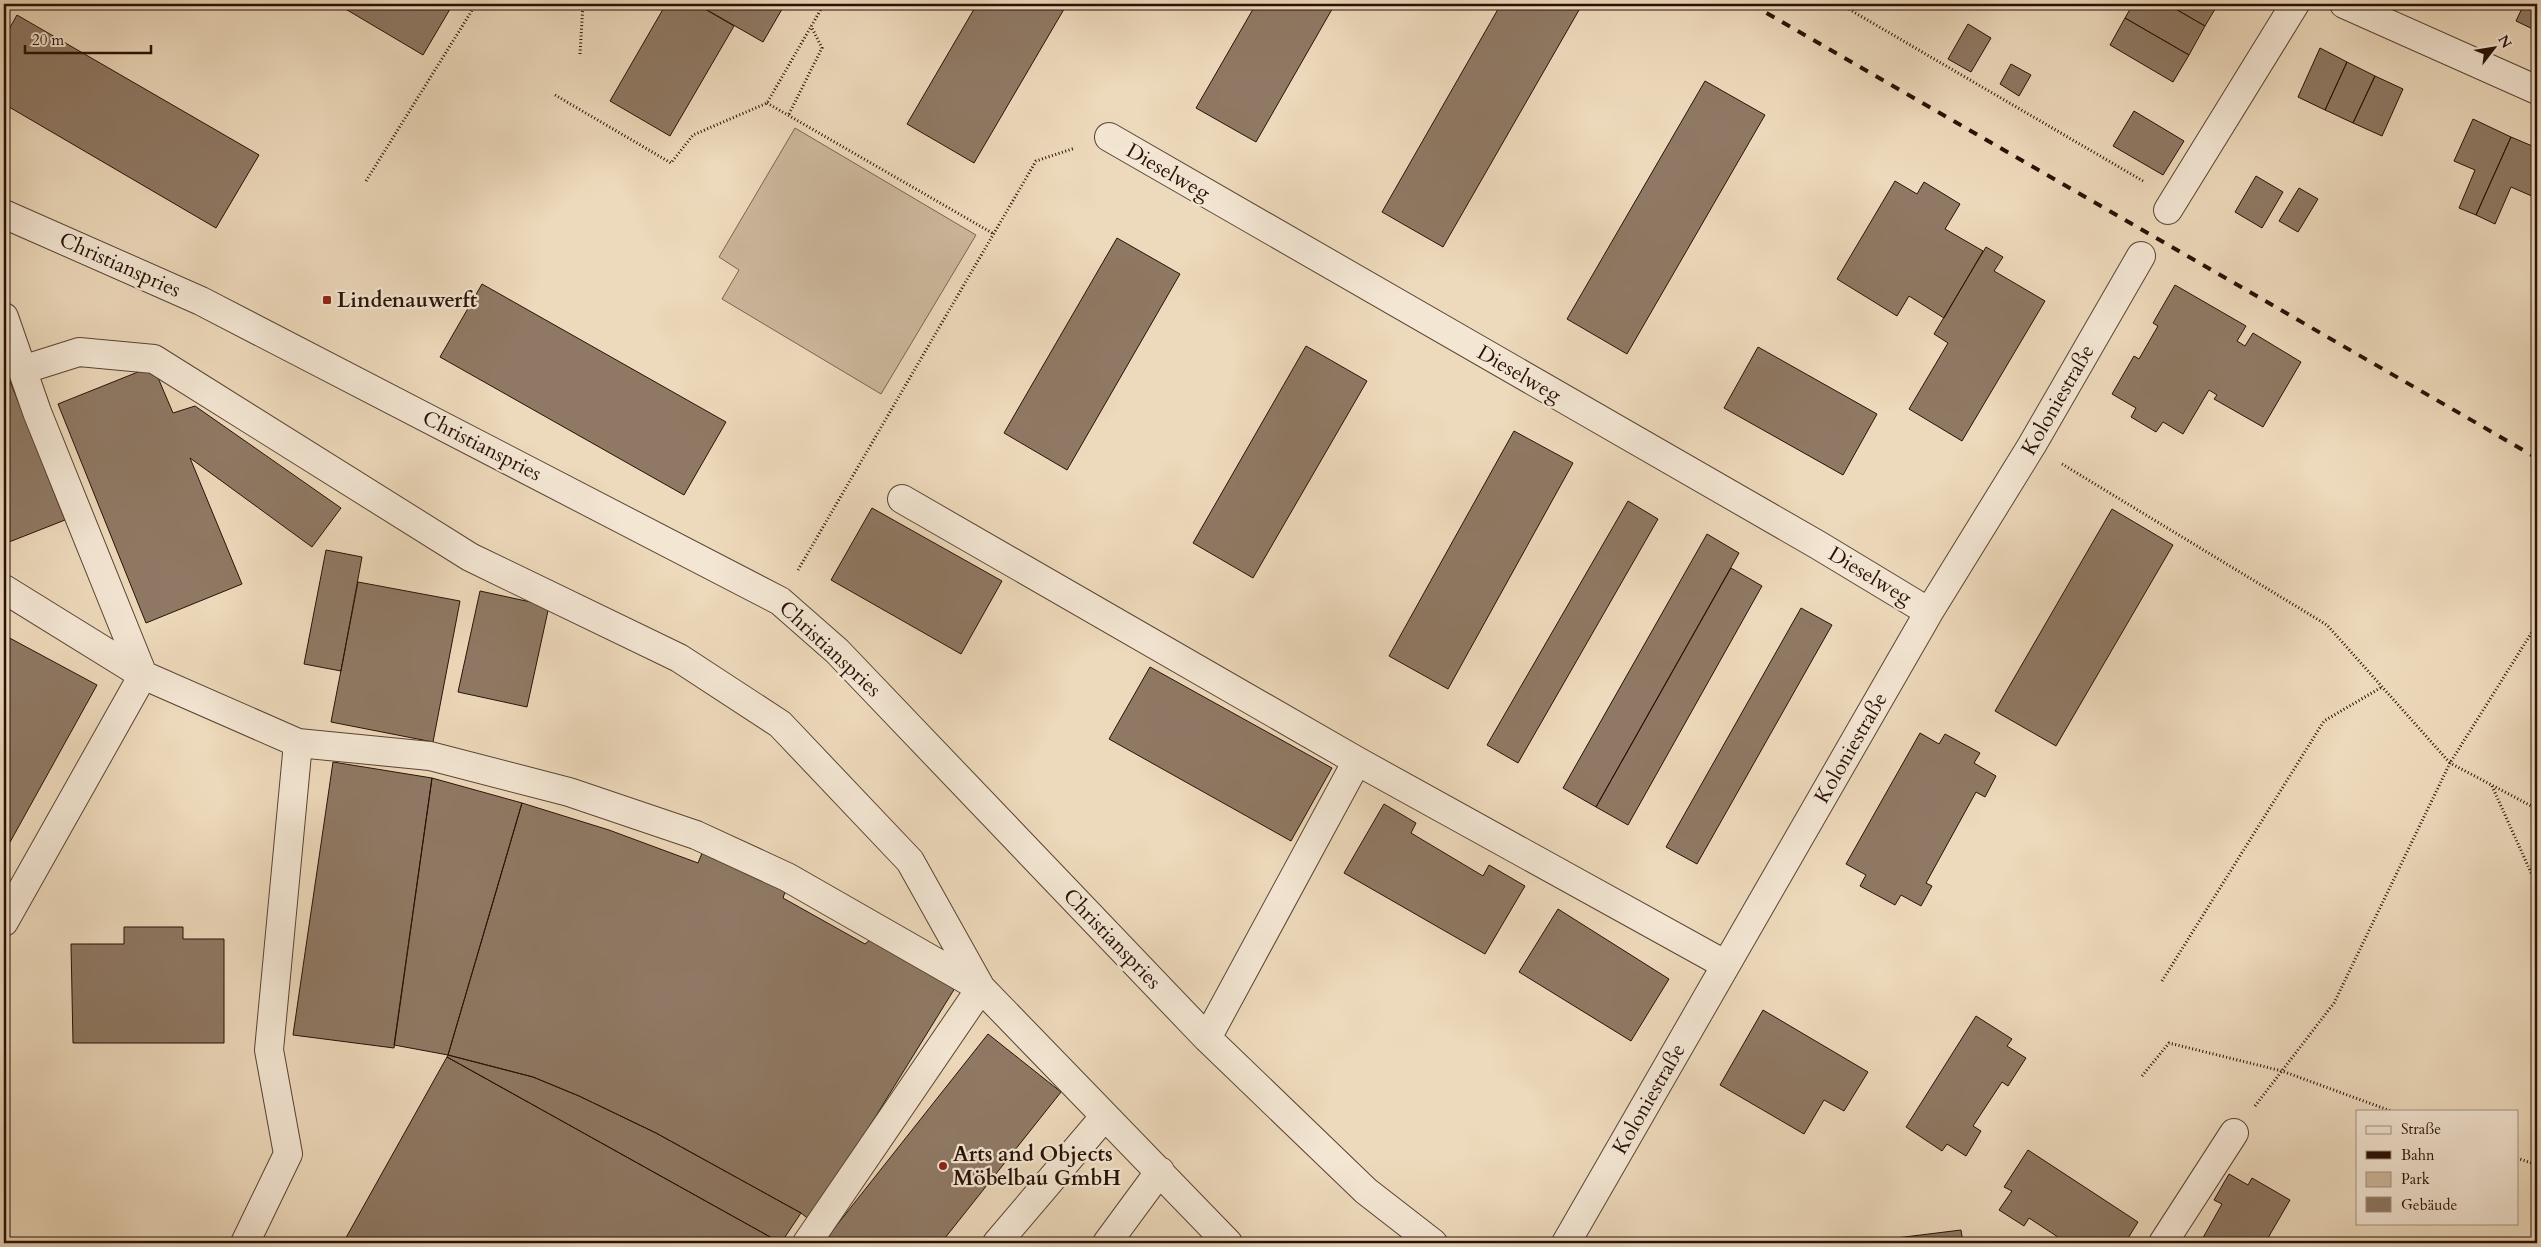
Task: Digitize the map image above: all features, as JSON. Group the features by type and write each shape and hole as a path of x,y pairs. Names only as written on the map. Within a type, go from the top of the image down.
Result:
{"street":[{"path":"2171,205 2295,4"},
{"path":"2344,4 2537,90"},
{"name":"Dieselweg","path":"1109,137 1818,545 1929,612"},
{"name":"Christianspries","path":"4,214 201,301 780,601 837,651 1207,1038 1366,1191 1433,1243"},
{"name":"Koloniestraße","path":"1566,1243 1929,612 2032,445 2141,256"},
{"path":"4,317 37,412 143,675"},
{"path":"22,370 79,352 154,358 470,557 679,658 780,724 910,861 981,988 1160,1171 1224,1242"},
{"path":"902,499 1358,761 1726,965"},
{"path":"4,589 143,675 298,743 430,756 569,792 696,835 788,877 981,988"},
{"path":"4,922 143,675"},
{"path":"245,1243 288,1154 269,1050 298,743"},
{"path":"1207,1038 1358,761"},
{"path":"807,1243 981,988"},
{"path":"997,1243 1105,1116"},
{"path":"2163,1243 2234,1133"},
{"path":"1108,1243 1160,1171"}],"path":[{"path":"366,181 476,4"},
{"path":"580,54 583,4"},
{"path":"555,95 671,162 693,135 767,103 824,4"},
{"path":"1840,4 2171,205"},
{"path":"789,114 822,48 811,26"},
{"path":"767,103 994,234"},
{"path":"780,601 1036,161 1109,137"},
{"path":"2032,445 2327,625 2450,763 2537,809"},
{"path":"2234,1133 2334,1003 2450,763 2537,624"},
{"path":"2162,981 2324,721 2382,687"},
{"path":"2491,786 2537,886"},
{"path":"2142,1076 2169,1043 2282,1071 2388,1110"},
{"path":"2518,1158 2537,1165"}],"green space":[{"path":"795,128 976,235 881,394 722,299 739,270 719,257"}],"building":[{"path":"337,4 453,4 423,55"},
{"path":"666,4 696,4 734,26 670,136 610,101"},
{"path":"704,4 785,4 763,42 702,7"},
{"path":"977,4 1067,4 974,163 907,124"},
{"path":"1256,4 1335,4 1256,142 1196,108"},
{"path":"1501,4 1568,4 1579,10 1443,247 1382,212"},
{"path":"2133,4 2167,4 2205,26 2189,55 2125,18"},
{"path":"2167,4 2218,4 2205,26"},
{"path":"2524,4 2537,4 2537,31 2516,21"},
{"path":"17,15 259,155 216,228 4,104 4,38"},
{"path":"2125,18 2189,55 2173,82 2110,45"},
{"path":"1968,24 1991,38 1971,72 1948,59"},
{"path":"2320,48 2347,62 2325,110 2298,97"},
{"path":"2347,62 2375,76 2353,123 2325,110"},
{"path":"2011,64 2031,75 2019,96 2000,84"},
{"path":"2375,76 2403,89 2382,136 2353,123"},
{"path":"1705,81 1765,115 1627,354 1567,319"},
{"path":"2134,111 2184,141 2163,175 2113,146"},
{"path":"2473,119 2511,137 2476,215 2459,208 2475,170 2454,161"},
{"path":"2511,137 2537,148 2537,191 2534,197 2511,187 2495,224 2476,215"},
{"path":"2256,176 2283,192 2262,228 2235,212"},
{"path":"1895,181 1917,194 1924,182 1960,204 1945,229 1983,251 1944,318 1909,296 1897,316 1837,279"},
{"path":"2299,188 2318,199 2298,232 2279,221"},
{"path":"1117,238 1180,274 1067,470 1004,433"},
{"path":"1986,247 2003,257 1994,271 2045,301 1962,441 1909,409 1948,343 1934,334"},
{"path":"482,284 726,422 684,495 440,357"},
{"path":"2175,285 2246,326 2237,341 2245,346 2253,333 2301,362 2263,427 2214,399 2217,395 2209,390 2183,434 2163,422 2156,432 2131,417 2136,408 2112,394 2134,356 2139,359 2158,326 2153,323"},
{"path":"1306,346 1367,381 1253,578 1193,543"},
{"path":"1758,347 1877,414 1843,475 1724,408"},
{"path":"4,366 65,520 4,544"},
{"path":"153,366 173,413 195,406 341,508 312,547 190,458 242,584 146,623 58,404"},
{"path":"1514,431 1573,463 1448,689 1389,656"},
{"path":"1628,501 1658,519 1518,763 1487,745"},
{"path":"872,508 1002,581 961,654 831,580"},
{"path":"2112,509 2173,545 2056,746 1995,711"},
{"path":"1707,534 1739,553 1596,807 1563,788"},
{"path":"326,550 362,557 341,671 304,664"},
{"path":"1731,568 1762,586 1628,825 1596,807"},
{"path":"358,582 460,601 433,742 331,722"},
{"path":"480,591 549,606 527,707 458,692"},
{"path":"1801,608 1832,625 1697,864 1666,847"},
{"path":"4,635 97,685 4,853"},
{"path":"1150,667 1332,768 1291,841 1109,739"},
{"path":"1920,733 1939,744 1945,734 1980,753 1974,763 1996,776 1985,797 1976,792 1926,883 1932,886 1921,906 1901,895 1895,905 1860,886 1866,875 1846,864"},
{"path":"333,762 432,778 394,1048 293,1035"},
{"path":"432,778 522,803 448,1055 394,1045"},
{"path":"522,803 609,830 698,863 702,853 786,889 783,898 865,944 872,938 955,988 811,1221 801,1213 656,1133 579,1096 533,1077 448,1055"},
{"path":"1384,804 1416,823 1411,833 1483,876 1489,865 1525,886 1485,954 1344,873"},
{"path":"1558,909 1669,979 1631,1041 1519,972"},
{"path":"124,927 183,927 183,939 224,939 224,1043 73,1043 71,944 124,944"},
{"path":"1763,1010 1868,1072 1844,1111 1824,1100 1804,1134 1720,1085"},
{"path":"1976,1016 2012,1039 2007,1046 2026,1058 2008,1086 2002,1082 1973,1126 1981,1131 1966,1156 1947,1144 1942,1151 1906,1127"},
{"name":"Arts and Objects Möbelbau GmbH","path":"988,1034 1061,1092 941,1243 830,1243 825,1240"},
{"path":"448,1055 533,1077 579,1096 656,1133 801,1213 781,1243 447,1057"},
{"path":"447,1057 781,1243 343,1243"},
{"path":"2028,1150 2138,1222 2125,1243 2067,1243 2029,1218 2024,1226 1999,1210 2012,1191 2004,1187"},
{"path":"2229,1174 2248,1185 2252,1178 2290,1200 2265,1243 2200,1243 2222,1204 2214,1200"},
{"path":"1961,1230 1963,1243 1856,1243"}],"railway":[{"path":"1751,4 2537,458"}],"place":[{"name":"Lindenauwerft","path":"327,300"},
{"name":"Arts and Objects Möbelbau GmbH","path":"943,1166"}]}
